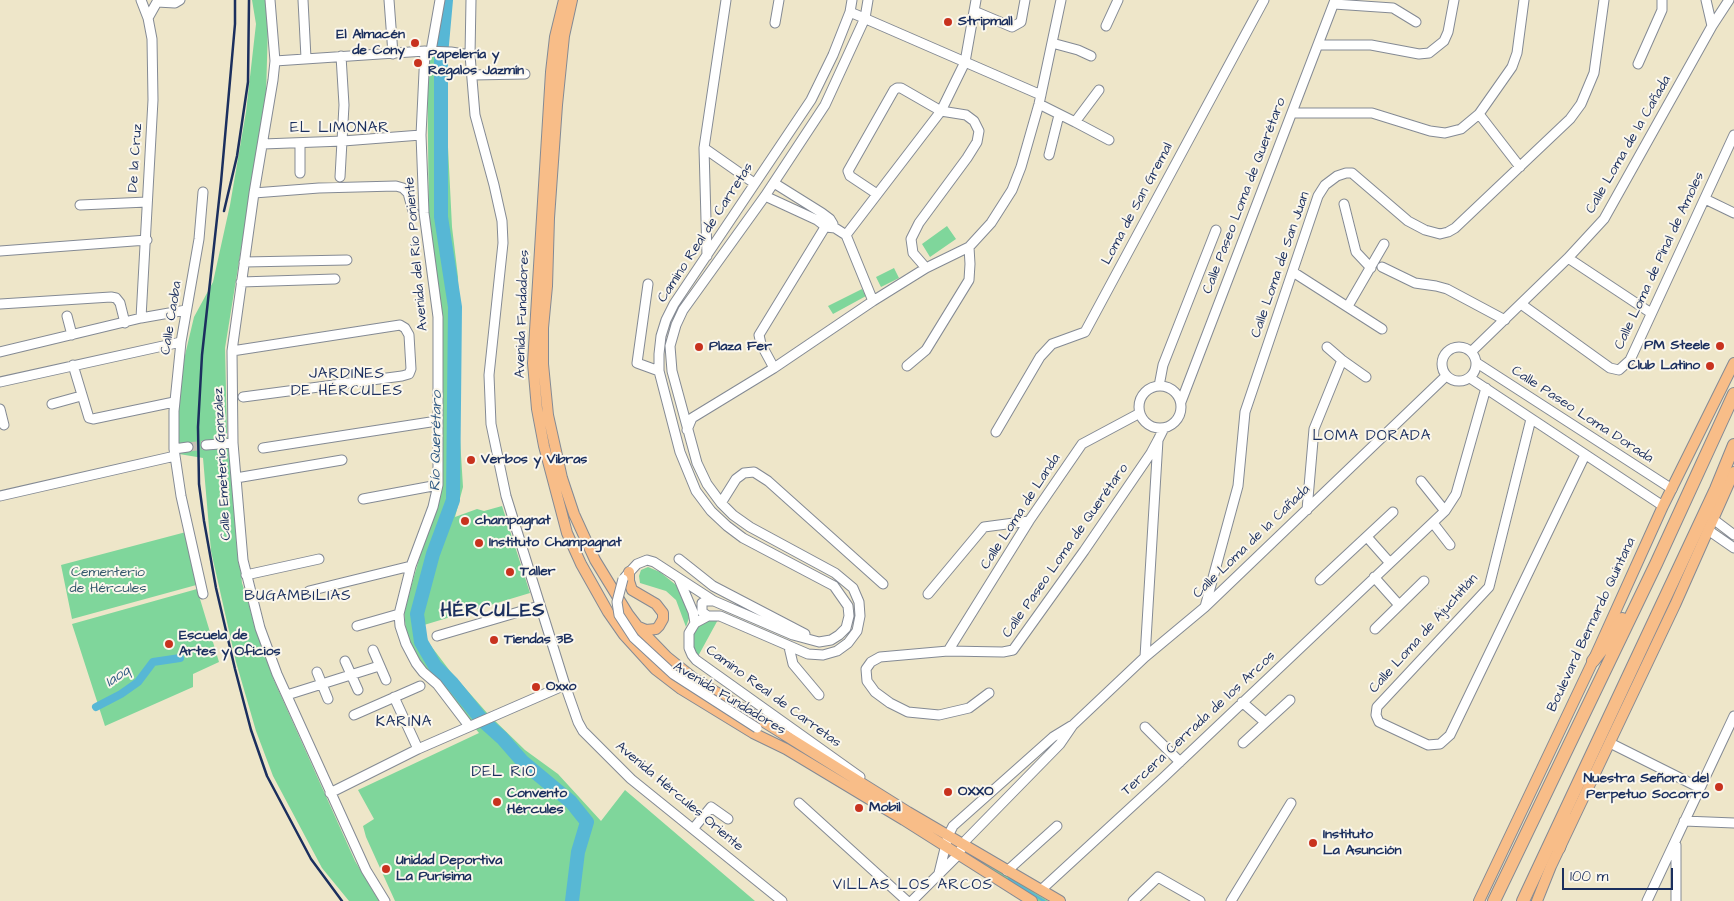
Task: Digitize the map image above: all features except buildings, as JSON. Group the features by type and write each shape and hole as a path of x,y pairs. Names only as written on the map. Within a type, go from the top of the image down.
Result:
{"highway":[{"path":"1494,901 1656,564 1734,394"},
{"path":"1523,901 1716,489 1734,446"},
{"path":"1593,661 1610,639 1656,564"},
{"path":"1559,848 1568,817 1622,697 1624,683"}],"main road":[{"name":"Avenida Fundadores","path":"564,0 555,37 551,72 533,363 536,409 544,446 567,532 581,564 608,612 640,654 655,670 681,689 753,733 786,749 904,820 1026,899"},
{"name":"Avenida Fundadores","path":"572,0 564,36 556,114 543,328 544,389 553,439 574,514 595,560 638,627 667,657 692,677 908,812 1060,901"},
{"name":"Boulevard Bernardo Quintana","path":"1479,901 1593,661 1663,506 1734,363"},
{"path":"1537,901 1559,848 1675,605 1734,472"},
{"path":"626,576 632,590 656,604 663,613 663,619 656,629 646,630 638,627"},
{"path":"998,880 1005,870"}],"street":[{"name":"De la Cruz","path":"141,0 148,18 152,39 154,100 141,318"},
{"path":"148,18 157,2 175,3 180,0"},
{"name":"Calle Emeterio González","path":"270,0 275,60 232,351 233,443 243,560 260,628 287,695 366,870 385,901"},
{"path":"303,0 306,58"},
{"path":"389,0 393,54"},
{"name":"Avenida del Río Poniente","path":"440,0 431,51 421,134 424,213 438,317 438,485 433,507 411,566 400,614 400,626 406,644 416,663 471,725"},
{"name":"Avenida Hércules Oriente","path":"471,0 470,55 475,115 494,185 502,221 504,243 489,375 491,424 506,496 565,685 583,731 631,778 782,901"},
{"path":"707,256 704,148 726,0"},
{"path":"775,23 779,0"},
{"name":"Camino Real de Carretas","path":"820,642 831,640 846,628 849,616 848,606 834,586 744,538 727,526 711,511 696,491 680,452 659,371 660,345 666,320 674,304 811,100 833,55 850,12 852,0"},
{"name":"Camino Real de Carretas","path":"708,616 720,616 808,654 823,655 836,651 848,643 856,631 860,616 859,602 853,588 835,573 733,515 707,484 687,430 670,361 670,346 683,310 765,196 826,105 865,18 868,0"},
{"path":"846,234 941,111 965,62 976,0"},
{"path":"974,11 1012,27 1021,22 1025,0"},
{"path":"680,452 682,441 692,418 774,368 873,301 926,268 969,247 991,223 1012,190 1022,167 1041,94 1061,0"},
{"path":"1106,26 1118,0"},
{"name":"Loma de San Gremal","path":"996,432 1040,356 1052,344 1085,332 1264,0"},
{"path":"1318,45 1371,44 1419,54 1429,52 1444,41 1448,32 1454,0"},
{"path":"1293,113 1372,113 1445,134 1461,129 1479,114 1512,67 1517,53 1524,0"},
{"name":"Calle Loma de San Juan","path":"1205,607 1238,486 1245,412 1318,196 1325,185 1346,172 1352,173 1408,221 1425,230 1440,234 1455,228 1570,119 1581,104 1594,73 1604,0"},
{"path":"1638,64 1662,10 1662,0"},
{"path":"1706,0 1712,26"},
{"name":"Calle Loma de la Cañada","path":"1472,351 1568,258 1604,219 1712,26 1729,0"},
{"path":"1335,2 1386,6 1393,8 1416,22"},
{"name":"Calle Paseo Loma de Querétaro","path":"1181,402 1335,2"},
{"path":"850,12 1041,94"},
{"path":"1052,43 1078,50 1091,56"},
{"path":"275,60 431,51 470,55"},
{"path":"340,177 344,105 341,56"},
{"path":"473,75 525,74"},
{"path":"877,194 850,176 848,171 894,90 901,88 941,111 966,115 974,121 979,131 977,142 911,239 913,253 926,268"},
{"path":"1075,122 1099,90"},
{"path":"1038,104 1109,140"},
{"path":"1479,114 1520,166"},
{"path":"1049,155 1059,115"},
{"path":"263,144 343,141 421,134"},
{"name":"Calle Loma de Pinal de Amoles","path":"1521,304 1610,368 1619,370 1630,360 1734,135"},
{"path":"300,143 300,173"},
{"path":"704,148 754,183"},
{"path":"774,183 830,225 846,234 873,301"},
{"path":"254,193 319,188 396,186 404,188 408,193 413,211"},
{"name":"Calle Caoba","path":"203,192 199,239 186,310 174,402 175,452 181,496 203,594"},
{"path":"765,196 830,225"},
{"path":"1704,200 1734,213"},
{"path":"80,205 147,202"},
{"path":"1344,204 1356,252 1371,268"},
{"path":"774,368 759,335 830,225"},
{"path":"1159,386 1163,365 1216,230"},
{"path":"0,251 146,240"},
{"path":"1348,306 1384,244"},
{"path":"907,366 926,350 969,280 969,247"},
{"path":"1568,258 1652,313"},
{"path":"244,262 348,260"},
{"path":"1382,267 1410,281 1447,289 1505,320"},
{"path":"1293,272 1382,329"},
{"path":"241,282 335,280"},
{"path":"648,284 638,363 659,371"},
{"path":"0,304 111,297 116,298 120,303 125,323"},
{"path":"0,352 141,318 186,310"},
{"path":"67,316 72,335"},
{"path":"232,351 400,325 410,335 411,369 409,374 243,397"},
{"path":"0,382 182,342"},
{"path":"1327,347 1366,377"},
{"path":"1455,347 1467,348 1472,351 1477,363 1475,371 1470,378 1464,381 1458,381 1446,376 1442,365 1445,353 1455,347"},
{"path":"1306,510 1314,428 1342,360"},
{"name":"Calle Paseo Loma Dorada","path":"1477,363 1672,489"},
{"path":"73,365 89,418 93,419 174,402"},
{"name":"Calle Loma de la Cañada","path":"1073,725 1053,737 953,826 948,836 952,851 964,845 966,840 1060,744 1073,725 1144,657 1205,607 1446,376"},
{"path":"1470,378 1663,506"},
{"path":"1159,386 1168,387 1176,393 1181,402 1180,416 1176,422 1164,428 1153,427 1144,422 1140,412 1140,400 1147,390 1159,386"},
{"name":"Tercera Cerrada de los Arcos","path":"1041,890 1180,762 1445,511 1456,494 1486,388"},
{"path":"52,404 81,396"},
{"path":"0,408 4,425"},
{"name":"Calle Loma de Landa","path":"948,650 1029,521 1082,444 1140,412"},
{"path":"673,424 677,428 682,428 685,418"},
{"name":"Calle Loma de Ajuchitlán","path":"1531,419 1489,587 1377,707 1376,715 1379,722 1428,745 1440,744 1450,735 1585,455"},
{"path":"262,448 437,421"},
{"path":"1144,657 1158,440 1164,428"},
{"path":"682,441 687,440 693,448"},
{"name":"Calle Paseo Loma de Querétaro","path":"989,693 969,708 939,715 908,712 890,703 875,692 867,681 866,669 871,662 880,657 948,650 1003,652 1013,650 1090,542 1158,440"},
{"path":"206,446 233,443"},
{"path":"0,496 175,452 188,447"},
{"path":"236,478 342,460"},
{"path":"1614,475 1621,474 1624,471 1626,468 1625,460"},
{"path":"721,503 736,479 744,473 754,472 768,481 883,584"},
{"path":"1421,481 1445,511"},
{"path":"363,499 438,485"},
{"path":"1320,580 1392,512"},
{"path":"1712,520 1734,535"},
{"path":"928,594 984,527 1029,521"},
{"path":"1433,524 1450,545"},
{"path":"1708,530 1734,548"},
{"path":"1367,537 1390,562"},
{"path":"246,575 319,559"},
{"path":"679,559 714,586 820,642"},
{"path":"786,749 673,674 634,638 619,615 617,602 626,576 637,564 647,560 654,562 714,600 794,635 820,642"},
{"path":"309,591 411,566"},
{"path":"1374,577 1399,604"},
{"path":"679,578 693,612 695,624 708,616 702,612 702,603 714,600"},
{"path":"1375,628 1424,580"},
{"path":"436,636 539,606"},
{"path":"357,626 400,614"},
{"name":"Camino Real de Carretas","path":"695,624 689,634 689,641 692,655 696,660 908,812"},
{"path":"789,647 793,664 820,695"},
{"path":"373,650 386,680"},
{"path":"345,661 358,690"},
{"path":"287,695 379,666"},
{"path":"317,672 328,698"},
{"path":"330,793 418,749 565,685"},
{"path":"354,715 420,686"},
{"path":"394,697 418,749"},
{"path":"1244,743 1290,700"},
{"path":"1242,702 1265,722"},
{"path":"1647,901 1676,843 1684,821 1734,716"},
{"path":"1145,727 1180,762"},
{"path":"1610,743 1700,788"},
{"path":"799,803 907,901"},
{"path":"1231,901 1291,803"},
{"path":"693,829 711,807 728,819"},
{"path":"1684,821 1734,823"},
{"path":"1005,870 1056,826"},
{"path":"1676,843 1676,901"},
{"path":"912,901 939,873 952,851"},
{"path":"939,873 952,851"},
{"path":"1132,901 1158,877 1200,901"}],"green space":[{"path":"252,0 265,0 268,25 266,95 225,348 227,433 242,583 273,678 355,861 379,901 349,901 322,868 273,776 256,731 236,662 211,551 203,458 179,454 176,393 194,317 213,282 230,205 246,112 256,24"},
{"name":"Convento Hércules","path":"437,0 452,0 445,87 452,227 458,277 461,372 459,423 463,487 455,517 477,509 484,511 502,506 530,593 424,625 428,642 450,671 488,714 525,750 558,774 601,821 625,790 755,901 395,901 366,837 363,826 374,819 358,790 479,733 422,663 407,641 404,611 422,549 438,506 442,311 429,223 427,56"},
{"path":"947,226 956,239 930,257 922,244"},
{"path":"894,268 899,278 881,287 876,277"},
{"path":"862,289 866,296 833,314 828,306"},
{"name":"Cementerio de Hércules","path":"186,532 200,584 72,619 61,565"},
{"path":"648,567 660,572 676,585 686,606 689,618 686,627 676,600 666,591 640,583 639,576 641,570"},
{"path":"197,589 219,662 193,674 193,687 105,726 72,624"},
{"path":"720,616 696,660 689,648 695,623"},
{"path":"970,852 1048,901 1035,901 969,860"}],"waterway":[{"name":"Río Querétaro","path":"446,0 441,55 441,217 455,307 453,500 433,554 417,614 421,642 435,666 452,683 482,720 502,738 523,762 571,802 587,822 578,852 572,901"},
{"name":"Iaoq","path":"96,707 121,694 138,682 153,662 180,658"},
{"path":"1009,879 1044,901"}],"tunnel":[{"path":"188,447 206,445"}],"railway":[{"path":"235,0 235,24 221,182 202,355 198,427 199,484 216,588 251,730 267,776 311,859 342,901"},
{"path":"224,211 237,156 248,82 249,0"}],"place":[{"name":"Stripmall","path":"948,22"},
{"name":"El Almacén de Cony","path":"415,43"},
{"name":"Papelería y Regalos Jazmín","path":"418,63"},
{"name":"PM Steele","path":"1720,346"},
{"name":"Plaza Fer","path":"699,347"},
{"name":"Club Latino","path":"1710,366"},
{"name":"Verbos y Vibras","path":"471,460"},
{"name":"champagnat","path":"465,521"},
{"name":"Instituto Champagnat","path":"479,543"},
{"name":"Taller","path":"510,572"},
{"name":"Tiendas 3B","path":"494,640"},
{"name":"Escuela de Artes y Oficios","path":"169,644"},
{"name":"Oxxo","path":"536,687"},
{"name":"Nuestra Señora del Perpetuo Socorro","path":"1719,787"},
{"name":"OXXO","path":"948,792"},
{"name":"Convento Hércules","path":"497,802"},
{"name":"Mobil","path":"859,808"},
{"name":"Instituto La Asunción","path":"1313,843"},
{"name":"Unidad Deportiva La Purísima","path":"386,869"}],"district":[{"name":"EL LIMONAR","path":"340,129"},
{"name":"JARDINES DE HÉRCULES","path":"347,384"},
{"name":"LOMA DORADA","path":"1372,437"},
{"name":"BUGAMBILIAS","path":"298,597"},
{"name":"HÉRCULES","path":"493,612"},
{"name":"KARINA","path":"404,723"},
{"name":"DEL RIO","path":"504,773"},
{"name":"VILLAS LOS ARCOS","path":"913,886"}]}
